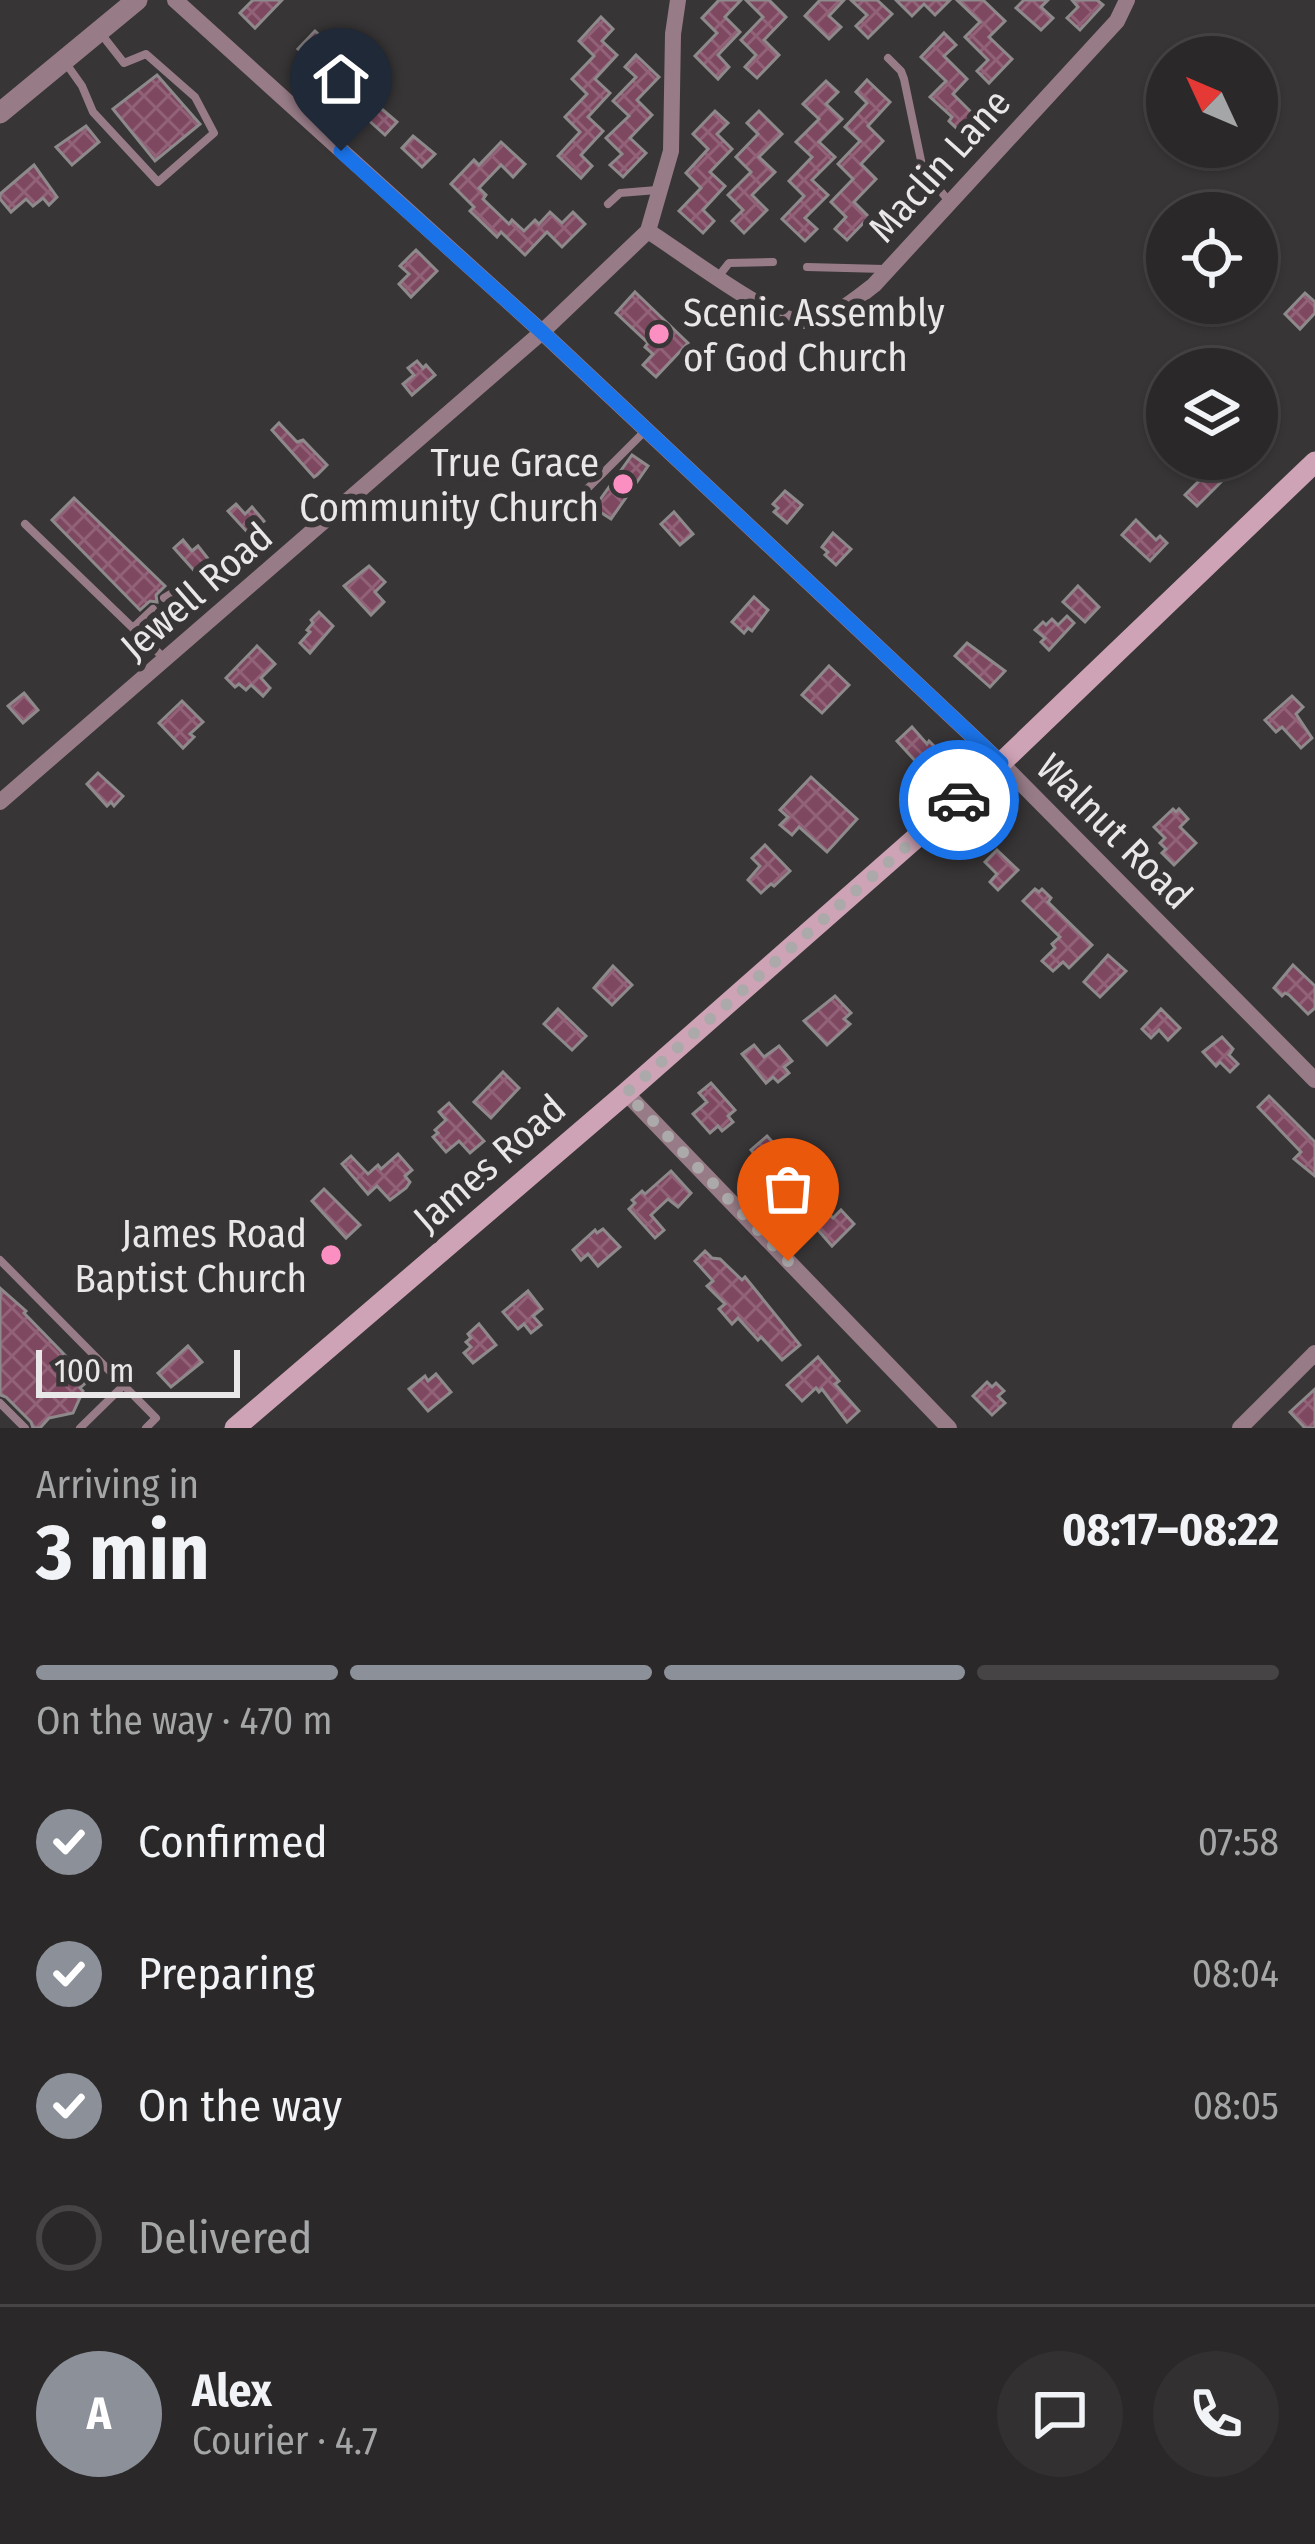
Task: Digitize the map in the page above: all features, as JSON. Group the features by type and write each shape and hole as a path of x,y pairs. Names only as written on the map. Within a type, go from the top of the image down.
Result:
{"main road":[{"name":"James Road","path":"236,1428 1001,763 1315,462"}],"street":[{"path":"0,113 137,0"},
{"name":"Walnut Road","path":"175,0 542,332 1001,763 1315,1080"},
{"path":"648,231 670,152 678,0"},
{"name":"Maclin Lane","path":"648,231 773,313 802,322 839,312 874,285 1117,21 1127,0"},
{"name":"Jewell Road","path":"0,802 542,332 648,231"},
{"path":"626,1093 949,1428"},
{"path":"1240,1428 1315,1353"}],"lane":[{"path":"64,60 93,112 158,182 214,133 195,97 146,54 124,63 99,32"},
{"path":"888,58 904,79 923,170 949,201"},
{"path":"608,204 620,193 659,189"},
{"path":"718,277 729,263 773,262"},
{"path":"807,267 888,269"},
{"path":"584,492 646,430"},
{"path":"26,524 166,661"},
{"path":"148,643 185,606 185,600 174,592 164,598"},
{"path":"133,628 153,609"},
{"path":"0,1260 156,1418 146,1428"},
{"path":"80,1428 124,1385"},
{"path":"0,1403 25,1428"}],"building":[{"path":"253,0 282,0 255,28 240,13"},
{"path":"719,0 741,0 725,17 740,32 718,55 729,67 718,79 695,56 717,33 702,18"},
{"path":"746,0 769,0 786,17 764,40 779,55 757,78 745,67 756,55 741,40 763,17"},
{"path":"820,0 844,0 829,16 841,27 829,39 805,16"},
{"path":"851,0 877,0 892,14 868,38 856,26 867,15"},
{"path":"896,0 950,0 935,15 924,4 912,16"},
{"path":"957,0 983,0 1005,21 989,37 1012,59 989,83 977,71 988,60 965,37 980,22"},
{"path":"1024,0 1048,0 1041,7 1053,18 1041,30 1016,8"},
{"path":"1072,0 1097,0 1103,5 1080,30 1067,18 1078,7"},
{"path":"601,17 613,29 602,41 617,55 595,79 610,93 588,117 603,131 581,155 592,166 581,178 558,156 580,132 565,117 587,94 572,79 594,56 579,41"},
{"path":"315,31 350,62 358,56 369,66 347,90 324,60 318,66 298,49"},
{"path":"944,33 956,45 944,56 967,79 953,94 975,116 983,108 995,119 973,144 930,97 946,81 921,57"},
{"path":"636,55 659,77 637,100 652,115 630,138 646,153 623,177 610,165 622,154 606,138 629,116 613,101 636,77 625,67"},
{"path":"157,75 200,124 155,161 113,109"},
{"path":"867,80 890,102 868,126 883,141 861,164 876,179 854,202 869,217 847,240 835,229 846,217 831,202 853,179 838,164 860,141 845,127 867,103 856,92"},
{"path":"826,81 838,92 826,104 842,119 819,142 835,157 812,180 828,195 805,218 817,229 805,241 782,219 804,196 789,181 812,157 796,142 819,119 803,104"},
{"path":"377,105 397,122 385,135 365,117"},
{"path":"715,111 728,123 717,134 732,149 710,172 725,186 703,210 714,221 703,233 679,211 701,188 686,173 708,149 693,134"},
{"path":"759,111 782,134 759,157 775,172 752,195 767,210 744,233 732,221 743,210 728,195 751,172 736,157 758,134 747,123"},
{"path":"86,126 99,142 72,165 56,147"},
{"path":"413,136 435,154 422,167 402,148"},
{"path":"501,142 525,164 513,177 501,165 479,188 486,195 483,199 509,224 512,220 524,231 550,212 562,223 573,212 585,224 562,247 547,232 525,255 501,232 497,237 451,184"},
{"path":"34,165 57,197 49,205 43,198 33,206 26,199 11,212 0,194"},
{"path":"416,250 437,271 411,297 399,284 409,274 400,266"},
{"name":"Scenic Assembly of God Church","path":"635,292 688,343 656,377 643,365 653,354 645,347 648,343 616,313"},
{"path":"1305,293 1315,302 1315,313 1300,329 1285,314"},
{"path":"417,361 435,375 412,395 403,384 414,375 408,368"},
{"path":"279,423 327,465 317,475 272,430"},
{"name":"True Grace Community Church","path":"632,455 648,466 611,519 594,508"},
{"path":"1200,480 1223,480 1197,506 1185,495"},
{"path":"785,491 802,505 787,523 774,512 778,508 773,504"},
{"path":"74,498 165,586 156,595 157,602 150,601 140,610 52,520"},
{"path":"236,504 245,514 252,507 264,521 249,534 228,511"},
{"path":"674,512 693,534 680,545 661,524"},
{"path":"1136,520 1156,540 1160,536 1167,543 1150,561 1122,535"},
{"path":"833,533 851,549 836,565 822,547"},
{"path":"183,540 192,551 198,546 213,565 199,576 174,548"},
{"path":"369,566 385,582 375,592 384,602 371,615 344,586"},
{"path":"1078,586 1099,607 1085,622 1063,602"},
{"path":"754,597 768,610 752,631 748,628 744,633 732,622"},
{"path":"319,612 333,626 310,653 300,643"},
{"path":"1067,616 1074,623 1049,650 1041,642 1045,638 1035,630 1052,619 1058,625"},
{"path":"967,643 1005,671 990,687 955,656"},
{"path":"257,646 275,664 261,678 270,688 263,696 251,685 246,690 239,684 235,687 226,678"},
{"path":"829,666 849,685 822,713 802,695"},
{"path":"24,693 38,710 23,723 8,706"},
{"path":"1292,696 1303,707 1296,714 1312,738 1301,748 1282,727 1276,732 1265,720"},
{"path":"182,701 203,722 183,748 159,723"},
{"path":"912,727 937,749 919,765 897,741"},
{"path":"98,773 123,796 114,806 111,802 107,806 87,784"},
{"path":"811,777 857,819 827,852 799,827 792,835 780,825 788,817 780,810"},
{"path":"1173,809 1188,819 1180,827 1196,843 1174,865 1162,853 1166,849 1160,843 1165,838 1154,827"},
{"path":"765,845 790,871 761,893 748,880 760,866 752,858"},
{"path":"997,850 1018,870 998,890 990,882 997,874 985,862"},
{"path":"1035,889 1042,889 1051,898 1048,902 1092,945 1069,968 1063,962 1053,971 1042,961 1060,937 1023,901"},
{"path":"1108,955 1126,971 1100,997 1084,982"},
{"path":"1293,965 1315,986 1315,1008 1308,1014 1274,988"},
{"path":"613,966 632,985 612,1005 594,988"},
{"path":"835,996 851,1013 844,1019 850,1024 827,1045 804,1021"},
{"path":"558,1009 586,1036 572,1050 544,1024"},
{"path":"1161,1009 1180,1028 1168,1040 1159,1030 1151,1038 1142,1029"},
{"path":"1222,1037 1238,1064 1230,1072 1203,1052"},
{"path":"754,1045 764,1057 779,1046 792,1061 784,1067 789,1073 778,1082 773,1077 766,1083 742,1054"},
{"path":"503,1072 519,1088 491,1118 474,1102"},
{"path":"711,1083 735,1110 728,1116 733,1122 710,1133 693,1114 707,1102 699,1093"},
{"path":"1269,1096 1315,1142 1315,1176 1294,1159 1301,1152 1258,1107"},
{"path":"449,1103 484,1141 470,1153 459,1141 446,1152 433,1137 446,1120 439,1112"},
{"path":"767,1136 789,1160 783,1165 806,1189 792,1202 768,1179 761,1185 751,1173 762,1163 751,1150"},
{"path":"398,1154 412,1170 405,1176 410,1182 390,1200 377,1186 368,1194 342,1164 351,1156 368,1174"},
{"path":"671,1171 691,1193 678,1207 668,1199 651,1215 664,1230 655,1238 629,1209 635,1203 632,1200"},
{"path":"324,1189 360,1225 346,1238 312,1201"},
{"path":"841,1210 854,1224 832,1246 812,1223 825,1211 833,1218"},
{"path":"603,1229 620,1247 598,1266 588,1254 581,1260 573,1250 595,1230"},
{"path":"705,1251 742,1280 745,1277 800,1345 782,1360 738,1318 732,1324 719,1309 725,1304 707,1286 713,1281 695,1261"},
{"path":"0,1288 89,1380 80,1388 83,1391 73,1413 49,1418 40,1428 33,1428 0,1395"},
{"path":"528,1291 542,1309 533,1316 541,1325 531,1333 524,1324 518,1329 503,1312"},
{"path":"479,1324 496,1345 473,1363 464,1353 471,1347 466,1342 471,1338 468,1334"},
{"path":"188,1346 202,1362 171,1387 158,1373"},
{"path":"818,1357 859,1411 847,1422 822,1389 816,1388 802,1401 787,1385"},
{"path":"436,1374 451,1392 428,1411 409,1389"},
{"path":"987,1382 1004,1391 998,1396 1005,1403 992,1415 973,1396"},
{"path":"1315,1389 1315,1428 1305,1428 1290,1412"}],"way so far":[{"path":"788,1261 626,1093 959,800"}],"place":[{"name":"Scenic Assembly of God Church","path":"659,334"},
{"name":"True Grace Community Church","path":"623,484"},
{"name":"James Road Baptist Church","path":"331,1255"}],"route":[{"path":"341,151 542,332 1001,763 959,800"}]}
